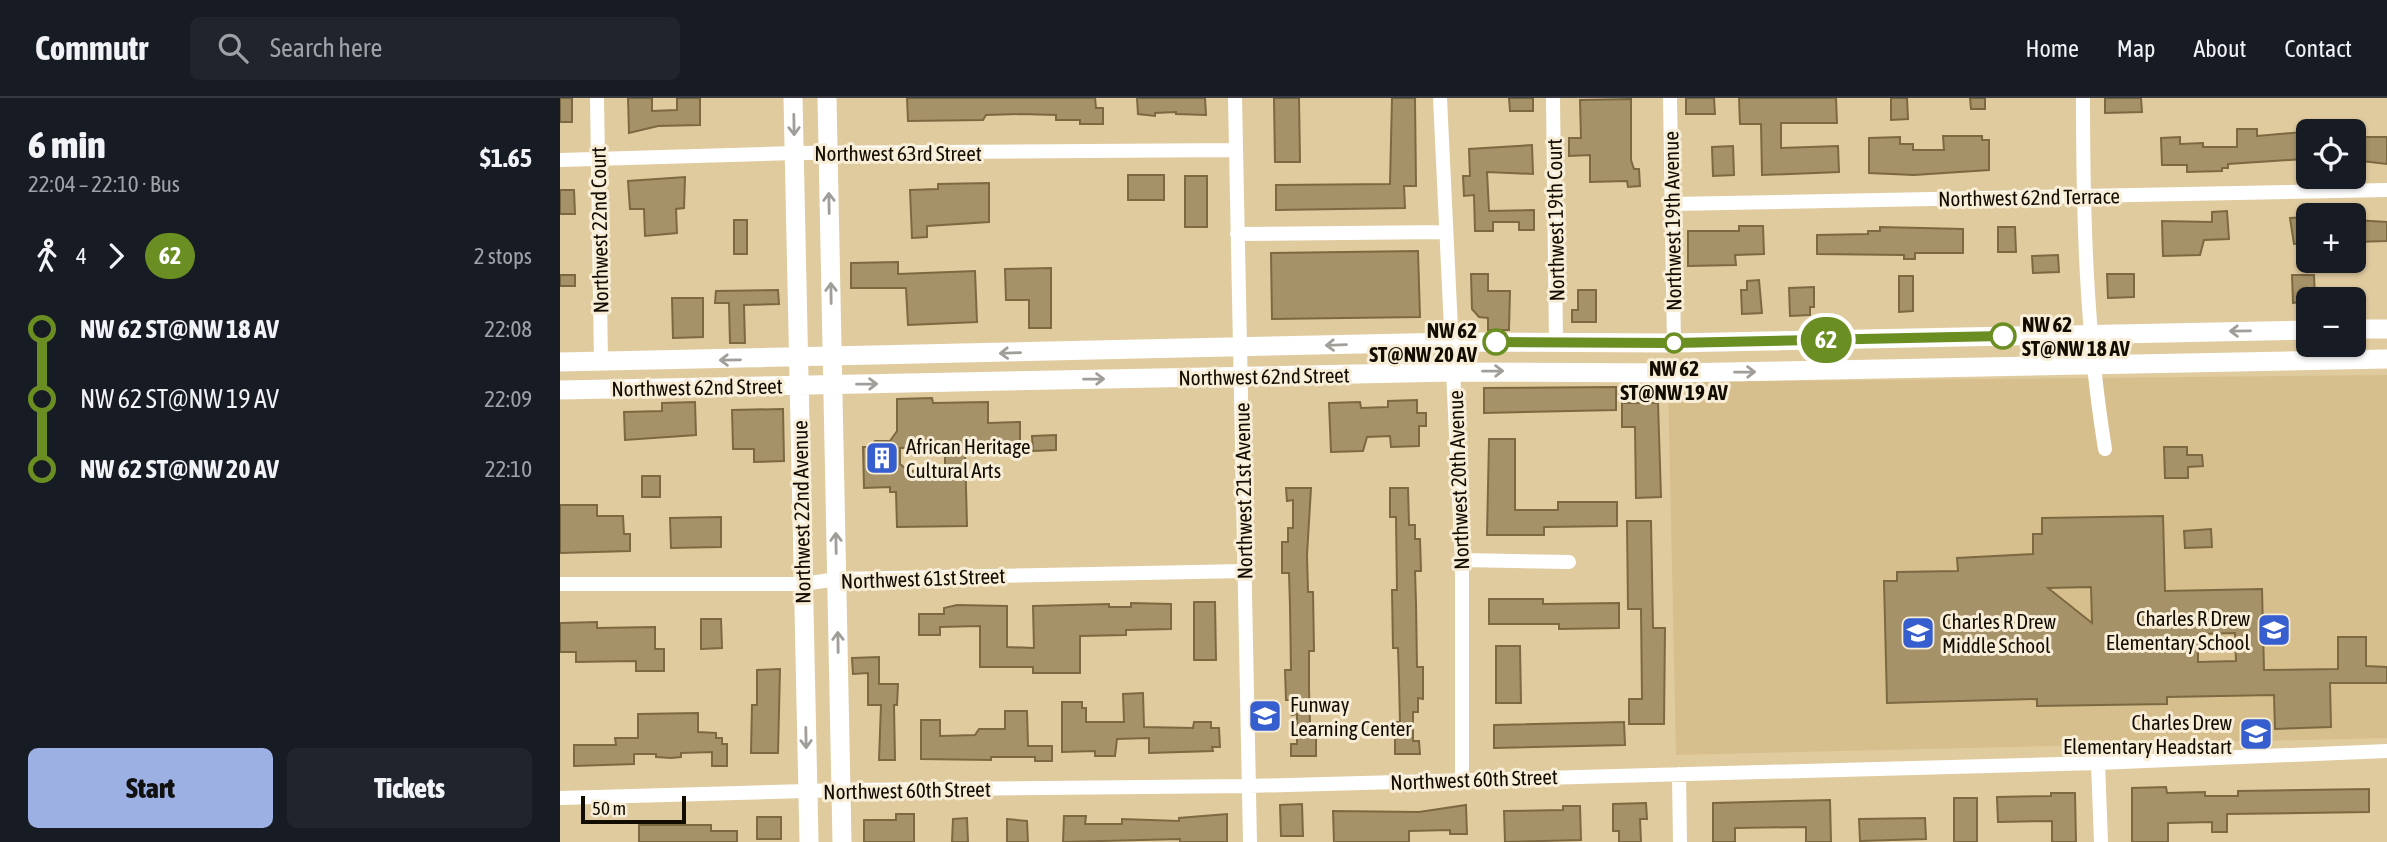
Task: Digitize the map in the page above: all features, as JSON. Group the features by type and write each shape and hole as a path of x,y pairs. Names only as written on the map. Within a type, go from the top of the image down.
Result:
{"main road":[{"name":"Northwest 22nd Avenue","path":"793,98 808,842"},
{"name":"Northwest 22nd Avenue","path":"827,98 842,842"},
{"path":"2366,329 2387,329"},
{"name":"Northwest 62nd Street","path":"560,362 798,359 1453,342 1674,343 2296,330"},
{"name":"Northwest 62nd Street","path":"560,390 1453,372 1674,373 2387,359"}],"street":[{"name":"Northwest 22nd Court","path":"597,98 601,362"},
{"name":"Northwest 21st Avenue","path":"1235,98 1250,842"},
{"name":"Northwest 20th Avenue","path":"1440,98 1462,559 1462,779"},
{"name":"Northwest 19th Court","path":"1553,98 1556,342"},
{"name":"Northwest 19th Avenue","path":"1670,98 1674,343"},
{"path":"2083,98 2083,196 2090,334 2105,449"},
{"name":"Northwest 63rd Street","path":"560,160 794,153 828,155 1236,150"},
{"name":"Northwest 62nd Terrace","path":"1672,204 2387,190"},
{"path":"1237,234 1446,232"},
{"path":"1462,559 1569,562"},
{"name":"Northwest 61st Street","path":"560,584 803,584 837,579 1244,571"},
{"name":"Northwest 60th Street","path":"560,798 841,790 1248,786 2098,763 2387,751"},
{"path":"2098,763 2101,842"},
{"path":"1679,774 1680,842"}],"shaded area":[{"name":"Charles R Drew Middle School","path":"2387,375 2387,738 1676,755 1668,382"}],"building":[{"path":"560,98 572,98 572,122 560,122"},
{"path":"628,98 652,98 652,111 677,110 677,98 700,98 700,125 658,126 629,133"},
{"path":"907,98 1095,98 1096,108 1103,108 1103,124 1056,120 1056,115 1021,114 986,115 983,120 908,121"},
{"path":"1137,98 1205,98 1206,115 1176,112 1155,113 1155,116 1138,114"},
{"path":"1274,98 1299,98 1300,162 1275,162"},
{"path":"1392,98 1415,98 1416,186 1404,186 1405,208 1276,210 1276,185 1390,184"},
{"path":"1509,98 1533,98 1533,111 1510,111"},
{"path":"1686,98 1714,98 1715,114 1686,114"},
{"path":"1739,98 1836,98 1837,123 1781,123 1781,148 1838,146 1839,172 1762,175 1761,124 1740,124"},
{"path":"1891,98 1907,98 1908,119 1891,120"},
{"path":"1970,98 1985,98 1985,109 1971,109"},
{"path":"2105,98 2141,98 2142,112 2105,113"},
{"path":"1631,99 1631,160 1634,169 1639,169 1640,186 1628,187 1627,181 1590,182 1590,155 1569,156 1569,138 1581,138 1580,100"},
{"path":"2237,129 2257,129 2257,136 2296,133 2296,159 2228,164 2228,168 2222,168 2222,171 2187,172 2187,165 2162,165 2161,138 2180,137 2180,144 2203,143 2203,147 2237,147"},
{"path":"1943,136 1982,136 1982,140 1989,140 1989,170 1914,175 1869,173 1869,138 1900,137 1900,144 1913,144 1913,150 1944,150"},
{"path":"2366,137 2387,137 2387,164 2366,161"},
{"path":"1532,145 1533,174 1487,172 1489,211 1534,210 1534,230 1519,230 1519,222 1493,222 1493,231 1475,231 1474,195 1464,196 1463,176 1470,176 1469,149"},
{"path":"1733,146 1734,175 1713,176 1712,147"},
{"path":"1128,175 1164,175 1164,200 1128,200"},
{"path":"1185,176 1207,176 1207,227 1185,227"},
{"path":"685,177 684,208 676,209 677,233 645,236 644,209 630,209 628,181"},
{"path":"989,183 989,222 927,226 927,237 912,238 910,190 938,189 938,184"},
{"path":"560,190 574,190 575,214 560,214"},
{"path":"2227,211 2229,239 2204,240 2200,255 2163,256 2162,221 2212,222 2212,212"},
{"path":"2290,218 2296,218 2296,244 2294,244"},
{"path":"734,220 747,220 747,254 734,254"},
{"path":"2366,221 2387,222 2387,241 2366,242"},
{"path":"1739,226 1763,226 1764,254 1735,255 1736,265 1688,266 1688,231 1739,231"},
{"path":"1880,227 1963,229 1963,253 1915,253 1915,259 1904,259 1904,255 1817,254 1817,235 1868,234 1868,231 1880,231"},
{"path":"1998,227 2015,227 2016,252 1998,252"},
{"path":"1418,251 1420,317 1272,319 1271,253"},
{"path":"2058,255 2059,272 2033,273 2032,256"},
{"path":"898,262 898,274 975,271 977,322 908,325 906,288 851,288 851,263"},
{"path":"1051,268 1051,328 1029,328 1029,300 1006,300 1005,269"},
{"path":"1471,274 1488,274 1488,291 1510,291 1509,330 1488,330 1488,318 1479,317 1472,309"},
{"path":"2107,274 2134,274 2134,297 2108,298"},
{"path":"560,275 575,275 575,286 560,286"},
{"path":"2292,275 2314,275 2314,287 2296,287 2296,302 2293,303"},
{"path":"1899,276 1913,276 1913,311 1899,312"},
{"path":"1759,280 1762,313 1742,314 1741,290 1747,290 1747,281"},
{"path":"1814,287 1814,307 1810,307 1810,315 1790,316 1789,288"},
{"path":"778,290 779,304 744,305 745,343 730,343 729,303 715,303 716,291"},
{"path":"1578,290 1596,290 1596,322 1572,322 1572,310 1578,310"},
{"path":"672,298 703,298 703,337 673,338"},
{"path":"1616,387 1616,410 1484,413 1484,388"},
{"name":"African Heritage Cultural Arts","path":"932,398 933,403 988,402 988,423 1020,422 1020,446 965,449 967,526 897,527 896,492 890,492 890,487 864,488 863,447 870,447 875,441 890,441 897,431 897,399","holes":["945,447 945,470 909,471 900,464 900,448"]},
{"path":"1417,400 1417,413 1426,413 1426,426 1419,426 1419,446 1391,447 1390,436 1367,437 1363,451 1331,452 1329,403 1360,402 1361,408 1388,407 1388,401"},
{"path":"695,402 696,435 625,440 624,412 662,411 662,403"},
{"path":"1622,403 1658,403 1661,497 1636,498 1635,427 1622,427"},
{"path":"783,409 784,461 754,462 754,449 733,449 732,410"},
{"path":"1056,435 1056,450 1033,451 1032,436"},
{"path":"1489,439 1515,439 1515,510 1558,510 1558,502 1617,502 1617,526 1544,527 1544,535 1487,535"},
{"path":"2164,447 2187,447 2187,455 2202,455 2203,466 2188,467 2188,478 2165,478"},
{"path":"642,476 660,476 660,497 642,497"},
{"path":"1286,488 1311,488 1307,555 1308,592 1313,592 1314,651 1309,651 1309,688 1310,724 1316,724 1316,756 1291,756 1291,744 1297,744 1297,714 1292,715 1292,700 1286,700 1285,670 1291,670 1290,606 1289,573 1282,573 1282,542 1288,542 1288,528 1293,528 1293,500 1287,501"},
{"path":"1390,488 1408,488 1409,525 1415,525 1415,539 1420,539 1421,571 1415,571 1417,667 1423,667 1423,699 1418,698 1418,712 1413,712 1413,741 1419,741 1420,754 1395,754 1395,722 1400,722 1398,648 1393,648 1392,590 1397,590 1396,517 1390,517"},
{"path":"560,505 597,505 597,516 623,516 624,534 630,534 630,551 560,553"},
{"path":"2163,516 2165,591 2262,589 2264,670 2338,669 2338,637 2366,637 2366,666 2387,667 2387,683 2330,683 2331,727 2275,729 2274,695 2167,697 2167,704 2037,706 2037,699 1887,703 1884,581 1897,581 1897,572 1958,571 1957,558 2033,554 2033,534 2042,534 2042,518","holes":["2091,587 2092,623 2048,588","2235,633 2236,661 2198,662 2198,634"]},
{"path":"721,517 721,547 671,548 670,518"},
{"path":"1627,521 1651,521 1653,628 1665,628 1664,724 1629,724 1629,699 1642,699 1641,609 1628,609"},
{"path":"2211,529 2212,547 2185,548 2184,531"},
{"path":"1489,599 1543,599 1543,604 1619,603 1619,628 1559,629 1559,624 1489,624"},
{"path":"1194,602 1215,602 1216,660 1194,660"},
{"path":"1131,603 1171,604 1171,629 1126,630 1126,635 1080,636 1080,673 1033,673 1033,667 980,667 980,626 940,627 940,635 919,635 919,614 944,614 944,608 957,605 1007,606 1007,647 1034,648 1033,606 1109,604 1109,607 1131,607"},
{"path":"701,619 721,619 722,648 701,649"},
{"path":"597,622 597,628 655,627 655,649 664,649 664,671 636,671 636,661 576,662 576,652 560,652 560,623"},
{"path":"1496,646 1520,646 1521,703 1496,703"},
{"path":"879,657 879,684 898,684 897,705 894,705 895,760 879,760 881,705 868,705 868,673 853,674 852,658"},
{"path":"780,669 778,753 751,753 752,705 757,705 757,670"},
{"path":"1143,693 1144,727 1193,728 1194,722 1211,722 1211,728 1219,728 1220,747 1212,747 1213,751 1149,753 1149,738 1117,739 1115,756 1095,756 1095,751 1062,752 1062,702 1082,702 1082,708 1086,708 1086,722 1124,722 1123,694"},
{"path":"1005,711 1027,711 1028,746 1052,746 1052,761 1035,761 1035,757 991,757 991,760 921,759 921,720 940,720 940,736 975,735 979,729 1005,729"},
{"path":"698,713 698,732 716,733 716,738 722,738 722,744 727,744 727,766 712,766 712,752 681,753 681,757 671,758 656,757 656,754 634,754 634,764 574,766 574,745 616,745 615,738 638,738 638,714"},
{"path":"1624,722 1625,745 1494,748 1494,725"},
{"path":"2166,787 2167,793 2205,792 2205,796 2238,796 2238,791 2369,789 2369,812 2227,814 2227,832 2212,832 2212,822 2168,823 2168,842 2132,842 2132,788"},
{"path":"2051,793 2075,793 2076,842 2052,842 2052,821 1998,822 1997,797 2051,796"},
{"path":"1954,798 1977,798 1977,842 1954,842"},
{"path":"1830,800 1831,842 1806,842 1806,827 1735,828 1735,842 1713,842 1713,803"},
{"path":"1646,803 1647,819 1640,819 1641,842 1619,842 1619,831 1613,831 1613,804"},
{"path":"1302,804 1303,836 1281,836 1280,805"},
{"path":"1466,805 1467,834 1450,834 1450,830 1409,831 1409,842 1334,842 1333,811 1419,812"},
{"path":"1563,806 1580,806 1581,840 1505,842 1504,811 1563,810"},
{"path":"896,814 914,814 914,842 864,842 864,820 896,820"},
{"path":"1227,814 1227,842 1180,842 1180,839 1063,842 1064,816 1086,816 1085,824 1122,824 1122,819 1179,821 1179,818"},
{"path":"757,817 781,817 781,839 757,839"},
{"path":"967,818 968,842 952,842 953,819"},
{"path":"1925,818 1926,839 1860,841 1859,819"},
{"path":"1007,819 1027,821 1028,842 1007,842"},
{"path":"639,825 711,825 711,831 737,831 737,842 639,842"}],"bus line":[{"name":"62","path":"1496,342 1674,343 2003,336"}],"place":[{"name":"NW 62 ST@NW 18 AV","path":"2003,336"},
{"name":"NW 62 ST@NW 20 AV","path":"1496,342"},
{"name":"NW 62 ST@NW 19 AV","path":"1674,343"},
{"name":"African Heritage Cultural Arts","path":"882,458"},
{"name":"Charles R Drew Elementary School","path":"2274,630"},
{"name":"Charles R Drew Middle School","path":"1918,633"},
{"name":"Funway Learning Center","path":"1265,716"},
{"name":"Charles Drew Elementary Headstart","path":"2256,734"}]}
